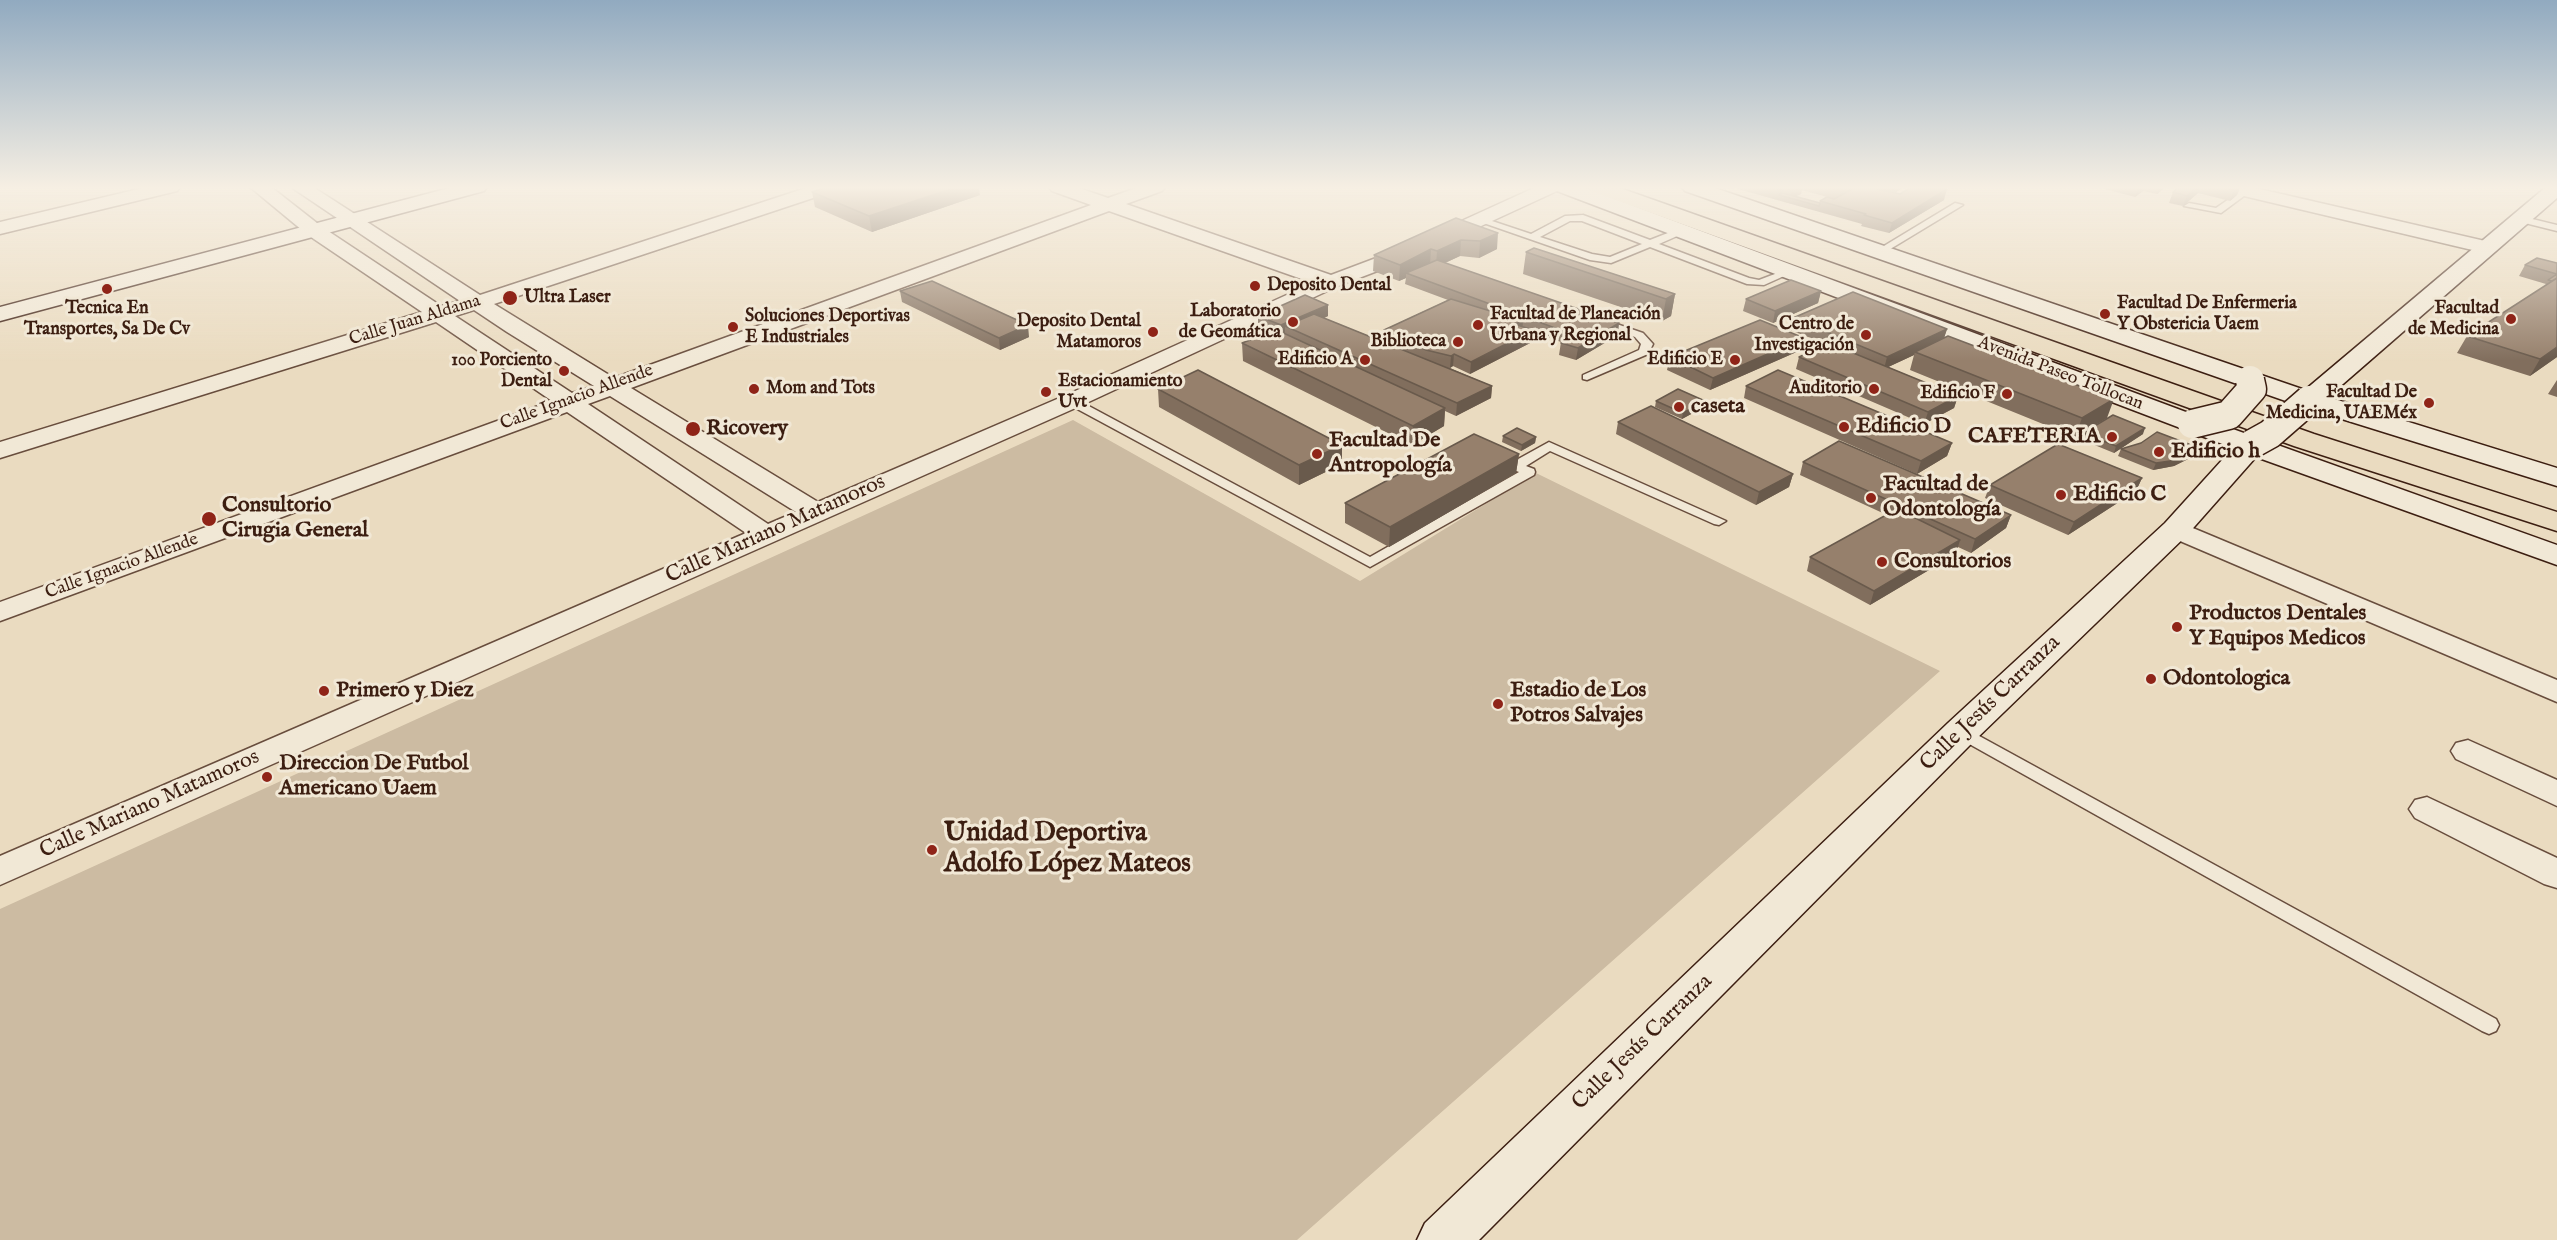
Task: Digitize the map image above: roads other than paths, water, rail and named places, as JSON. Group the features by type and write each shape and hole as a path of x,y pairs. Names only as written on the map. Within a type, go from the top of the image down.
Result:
{"highway":[{"name":"Avenida Paseo Tollocan","path":"1759,245 2304,440 2557,522"},
{"name":"Avenida Paseo Tollocan","path":"1800,245 2151,370 2557,504"}],"main road":[{"path":"0,315 263,245"},
{"name":"Avenida Paseo Tollocan","path":"1717,245 2192,424 2557,556"},
{"path":"1858,245 2309,400 2557,477"},
{"name":"Calle Jesús Carranza","path":"1443,1240 1961,732 2176,529 2252,444 2270,434 2488,245"},
{"path":"2192,424 2229,415 2252,389 2250,380"}],"street":[{"path":"336,245 765,534"},
{"path":"390,245 610,386 815,512"},
{"name":"Calle Juan Aldama","path":"0,450 439,314 651,245"},
{"name":"Calle Ignacio Allende","path":"0,612 568,401 998,245"},
{"path":"1224,245 1332,282"},
{"name":"Calle Mariano Matamoros","path":"0,871 1072,401 1332,282 1428,245"},
{"path":"2477,245 2485,247"},
{"path":"2176,529 2557,692"},
{"path":"2468,751 2557,794"},
{"path":"2427,809 2557,874"}],"lane":[{"path":"1564,245 1602,260 1620,258 1650,245"},
{"path":"1654,245 1752,283 1760,283 1788,272"},
{"path":"1879,252 1891,245"},
{"path":"1584,316 1639,335 1647,344 1644,352 1587,377"},
{"path":"1072,401 1370,563 1529,472 1516,466 1549,446 1719,522"},
{"path":"1961,732 2489,1025"}],"place":[{"name":"Deposito Dental","path":"1255,286"},
{"name":"Tecnica En Transportes, Sa De Cv","path":"107,289"},
{"name":"Ultra Laser","path":"510,298"},
{"name":"Facultad De Enfermeria Y Obstericia Uaem","path":"2105,314"},
{"name":"Facultad de Medicina","path":"2511,319"},
{"name":"Laboratorio de Geomática","path":"1293,322"},
{"name":"Facultad de Planeación Urbana y Regional","path":"1478,325"},
{"name":"Soluciones Deportivas E Industriales","path":"733,327"},
{"name":"Deposito Dental Matamoros","path":"1153,332"},
{"name":"Centro de Investigación","path":"1866,335"},
{"name":"Biblioteca","path":"1458,342"},
{"name":"Edificio A","path":"1365,360"},
{"name":"Edificio E","path":"1735,360"},
{"name":"100 Porciento Dental","path":"564,371"},
{"name":"Mom and Tots","path":"754,389"},
{"name":"Auditorio","path":"1874,389"},
{"name":"Estacionamiento Uvt","path":"1046,392"},
{"name":"Edificio F","path":"2007,394"},
{"name":"Facultad De Medicina, UAEMéx","path":"2429,403"},
{"name":"caseta","path":"1679,407"},
{"name":"Edificio D","path":"1844,427"},
{"name":"Ricovery","path":"693,429"},
{"name":"CAFETERIA","path":"2112,437"},
{"name":"Edificio h","path":"2159,452"},
{"name":"Facultad De Antropología","path":"1317,454"},
{"name":"Edificio C","path":"2061,495"},
{"name":"Facultad de Odontología","path":"1871,498"},
{"name":"Consultorio Cirugia General","path":"209,519"},
{"name":"Consultorios","path":"1882,562"},
{"name":"Productos Dentales Y Equipos Medicos","path":"2177,627"},
{"name":"Odontologica","path":"2151,679"},
{"name":"Primero y Diez","path":"324,691"},
{"name":"Estadio de Los Potros Salvajes","path":"1498,704"},
{"name":"Direccion De Futbol Americano Uaem","path":"267,777"},
{"name":"Unidad Deportiva Adolfo López Mateos","path":"932,850"}]}
